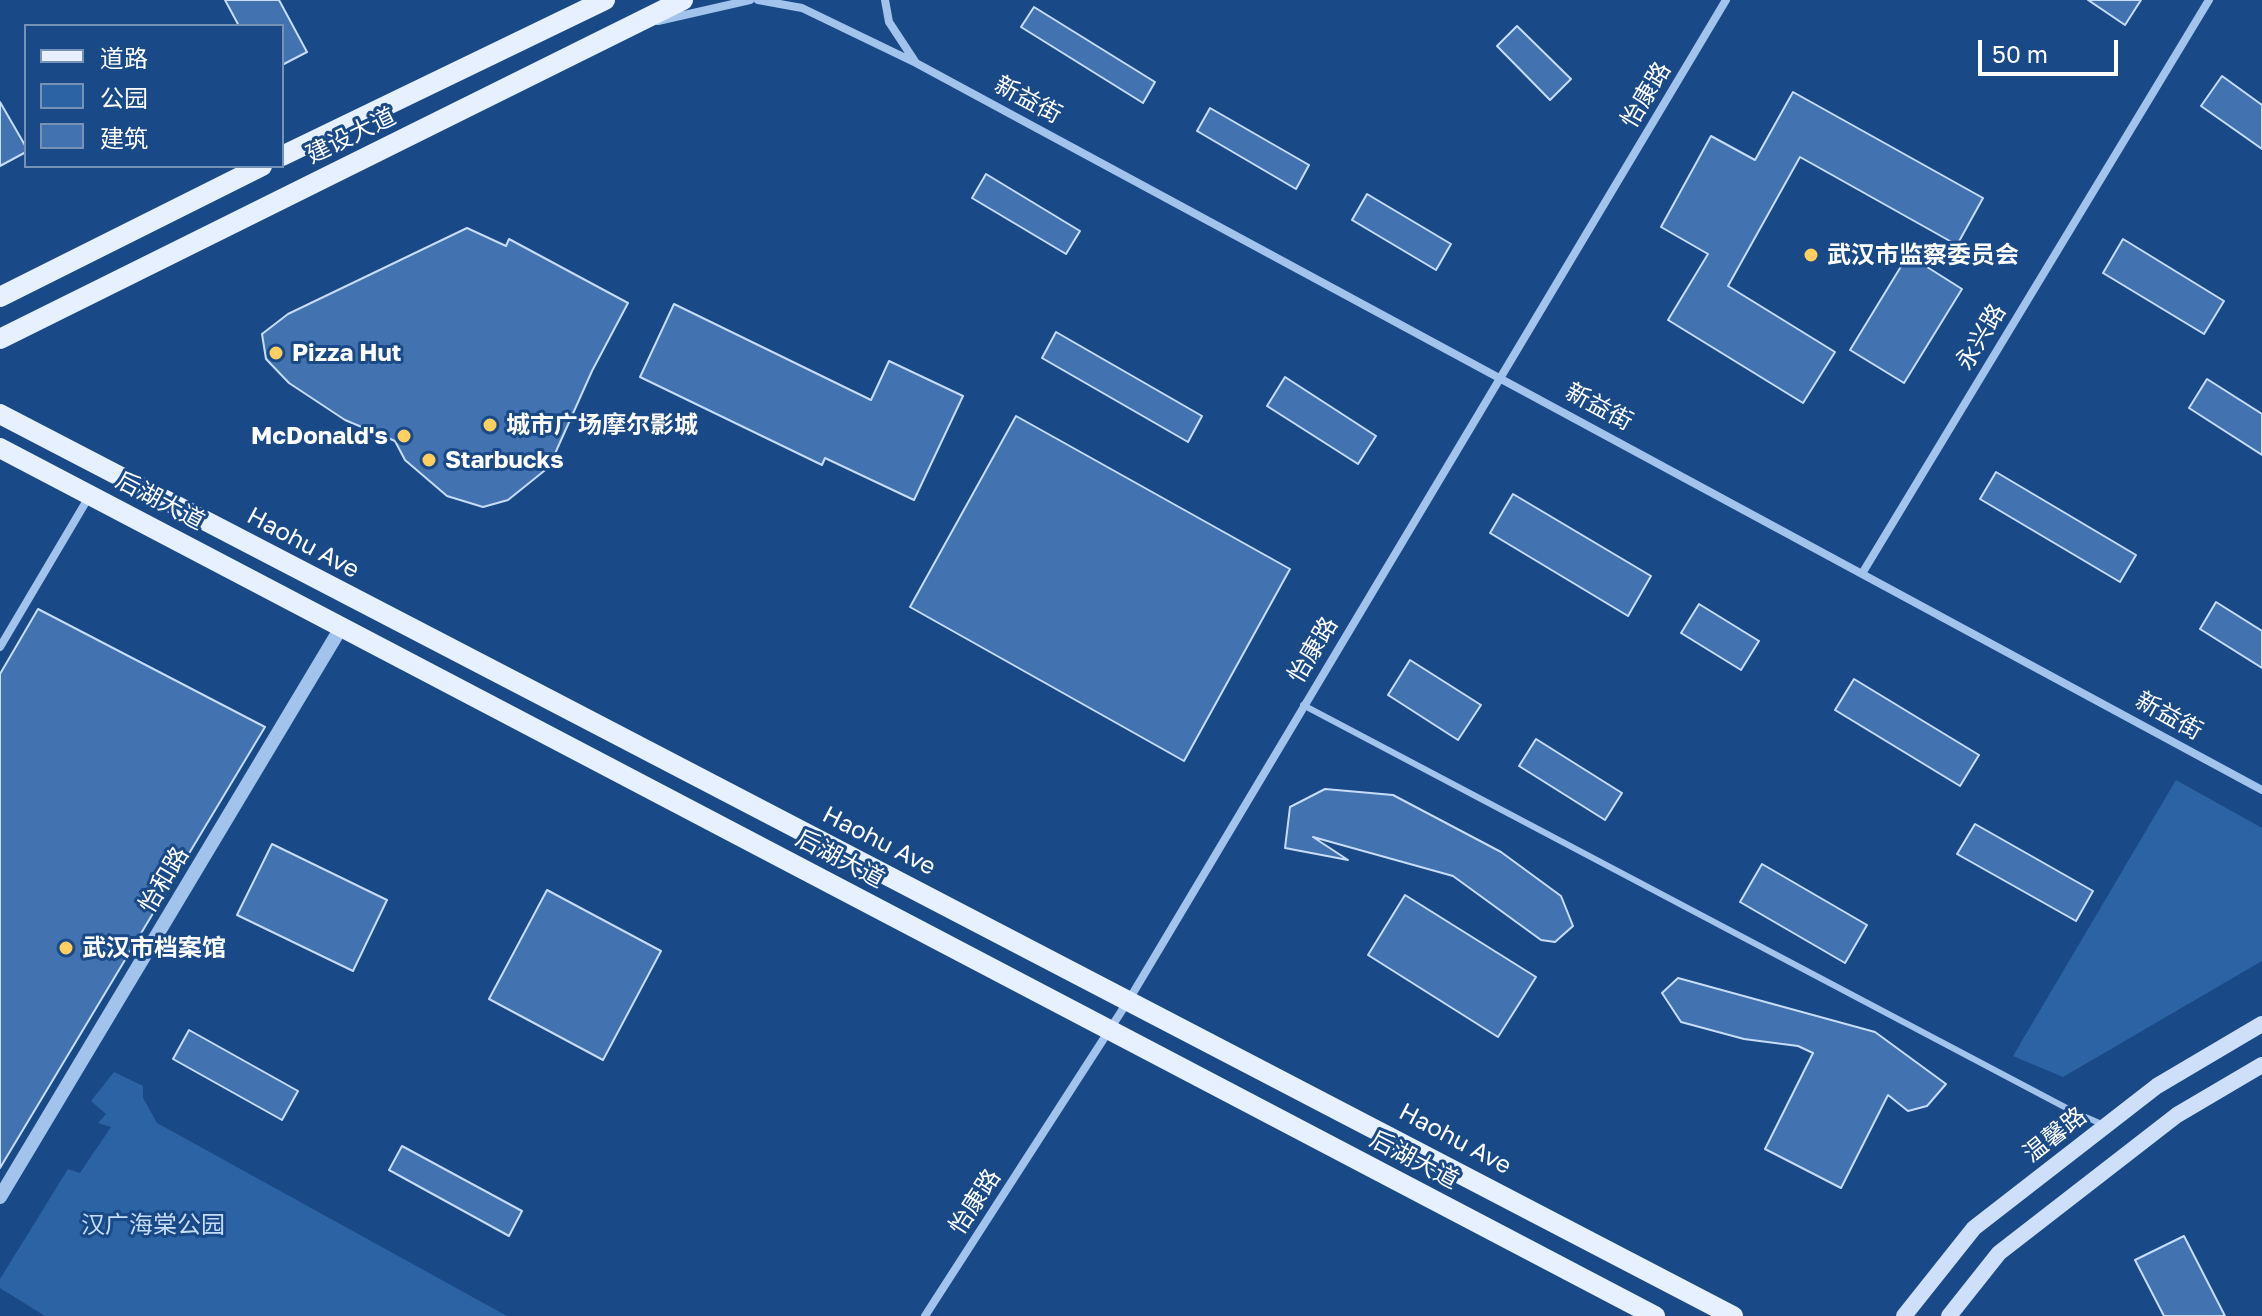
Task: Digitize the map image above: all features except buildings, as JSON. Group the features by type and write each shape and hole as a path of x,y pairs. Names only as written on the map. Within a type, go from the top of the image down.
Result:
{"main road":[{"name":"建设大道","path":"284,155 605,0"},
{"name":"建设大道","path":"0,339 683,0"},
{"path":"0,297 258,168"},
{"name":"Haohu Ave","path":"0,414 1130,998 1733,1316"},
{"name":"后湖大道","path":"0,448 1655,1316"},
{"name":"温馨路","path":"1904,1316 1974,1228 2157,1086 2262,1024"},
{"path":"1949,1316 1999,1253 2177,1115 2262,1065"}],"street":[{"path":"626,28 750,0"},
{"name":"新益街","path":"758,0 802,8 916,63 2262,790"},
{"path":"885,0 889,22 916,63"},
{"name":"怡康路","path":"925,1316 1130,998 1726,0"},
{"name":"永兴路","path":"1863,572 2209,0"},
{"path":"0,647 90,494"},
{"name":"怡和路","path":"0,1197 342,626"}],"lane":[{"path":"1303,705 2074,1112 2106,1126"}],"green space":[{"path":"2176,780 2262,828 2262,961 2063,1077 2013,1056"},
{"name":"汉广海棠公园","path":"114,1072 143,1086 143,1098 157,1123 507,1316 45,1316 0,1288 0,1279 68,1169 80,1173 111,1127 98,1123 106,1114 91,1101"}],"place":[{"name":"武汉市监察委员会","path":"1811,255"},
{"name":"Pizza Hut","path":"276,353"},
{"name":"城市广场摩尔影城","path":"490,425"},
{"name":"McDonald's","path":"404,436"},
{"name":"Starbucks","path":"429,460"},
{"name":"武汉市档案馆","path":"66,948"}]}
